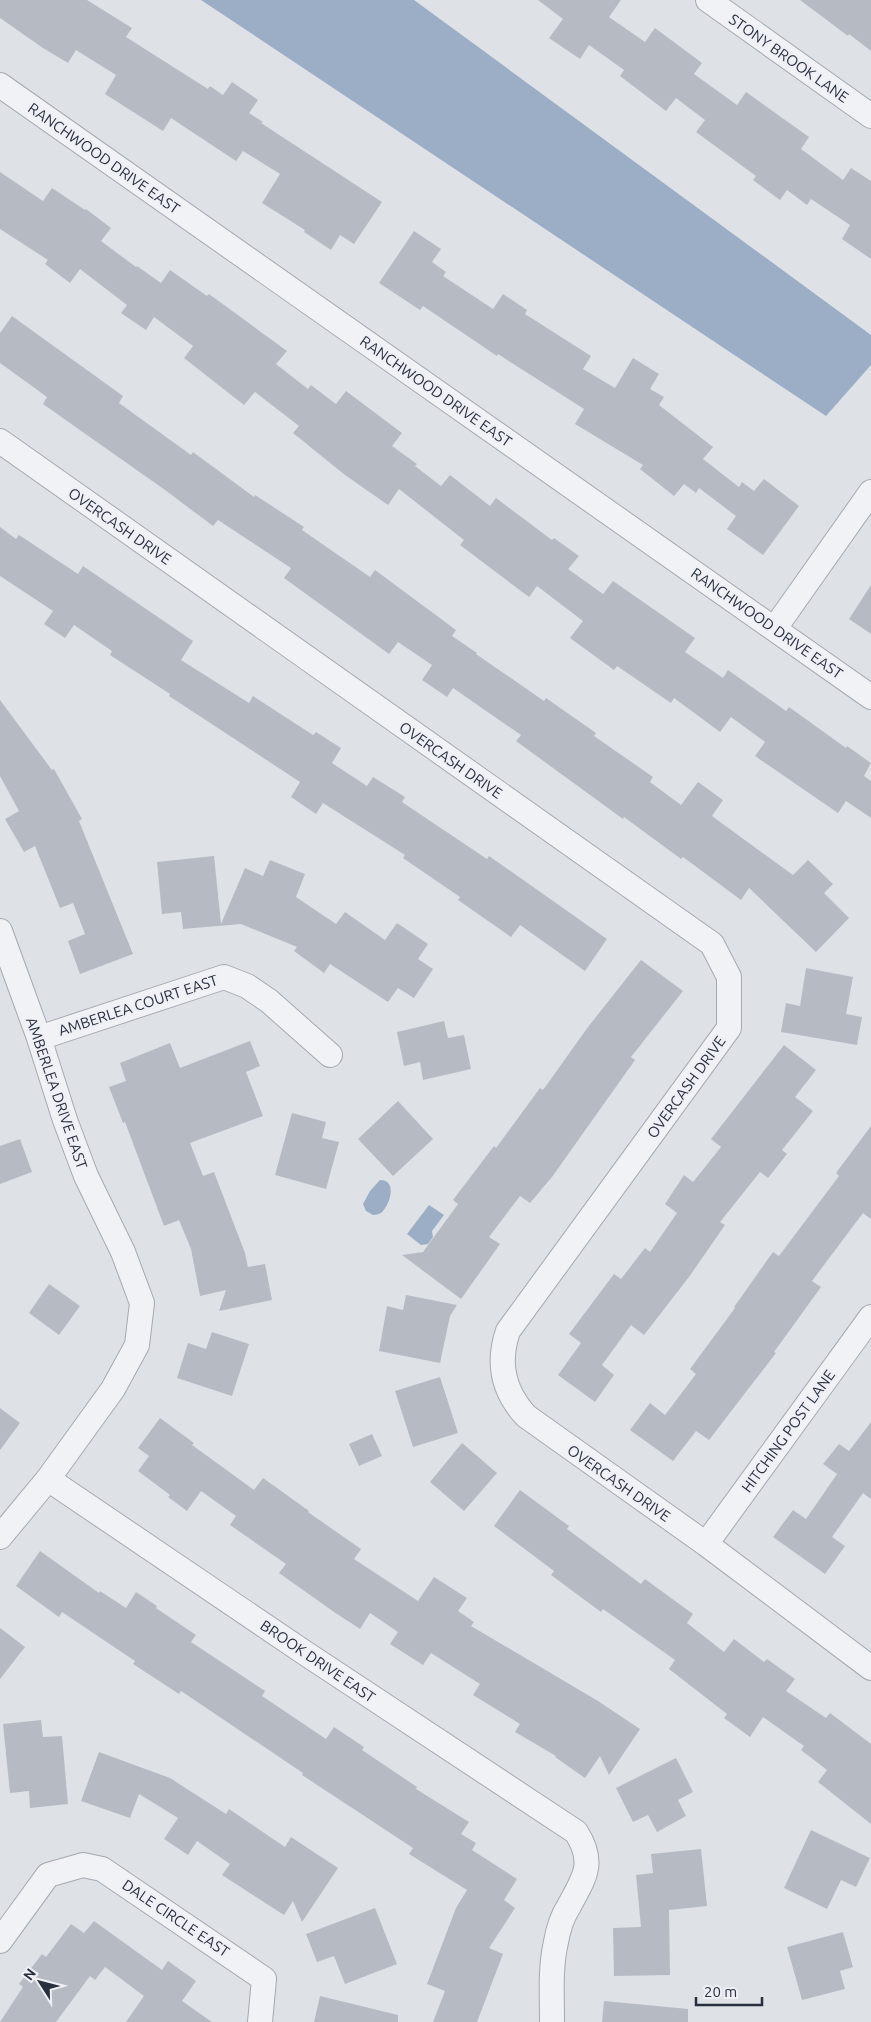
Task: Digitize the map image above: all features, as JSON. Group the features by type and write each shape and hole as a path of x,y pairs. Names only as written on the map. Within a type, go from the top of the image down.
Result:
{"street":[{"name":"STONY BROOK LANE","path":"708,0 871,116"},
{"name":"RANCHWOOD DRIVE EAST","path":"0,85 871,697"},
{"name":"OVERCASH DRIVE","path":"0,441 712,944 729,977 729,1028 516,1319 505,1341 502,1366 503,1378 512,1399 526,1416 706,1544 871,1668"},
{"path":"775,628 871,492"},
{"name":"AMBERLEA DRIVE EAST","path":"0,932 39,1038 86,1176 123,1252 142,1302 137,1345 113,1389 48,1479 0,1537"},
{"name":"AMBERLEA COURT EAST","path":"39,1038 224,977 247,986 262,996 330,1056"},
{"name":"HITCHING POST LANE","path":"706,1544 871,1318"},
{"name":"BROOK DRIVE EAST","path":"48,1479 313,1658 576,1832 584,1847 588,1864 582,1883 563,1918 556,1941 553,1961 552,2022"},
{"name":"DALE CIRCLE EAST","path":"0,1941 48,1875 83,1865 102,1869 264,1979 260,2022"}],"water":[{"path":"201,0 414,0 871,335 871,365 826,416"},
{"path":"380,1180 386,1181 389,1184 391,1194 381,1213 373,1215 366,1211 363,1204 370,1191"},
{"path":"429,1205 444,1215 432,1231 433,1237 428,1244 421,1245 407,1234"}],"building":[{"path":"0,0 87,0 132,28 126,37 208,89 210,86 223,95 232,82 258,100 249,113 263,122 261,123 382,202 354,244 340,235 331,250 304,232 305,230 262,203 280,174 243,151 236,161 171,118 163,131 105,94 116,75 76,50 68,63 43,48 0,18"},
{"path":"538,0 621,0 609,17 645,42 655,28 702,63 694,74 737,105 746,92 809,137 801,149 843,180 851,168 871,181 871,259 842,239 850,225 811,199 807,205 787,190 780,200 753,180 756,176 696,132 705,120 676,98 666,111 620,76 624,70 589,45 580,59 549,38 563,19"},
{"path":"800,0 871,0 871,51 849,34 848,36"},
{"path":"0,172 43,201 52,188 86,209 111,228 101,241 136,267 161,283 170,270 207,296 209,294 287,351 276,364 308,389 311,385 336,404 346,391 402,433 392,446 417,464 415,466 441,486 450,475 490,506 496,498 552,540 554,538 579,556 568,569 603,594 613,581 695,638 685,652 723,678 728,670 786,711 789,707 846,748 847,746 871,763 864,776 871,781 871,818 846,801 838,813 755,756 765,742 731,717 720,732 674,698 671,703 617,666 614,670 570,638 583,621 537,586 529,597 460,545 464,540 399,489 388,505 345,475 293,433 299,426 255,392 244,405 184,358 193,346 154,317 146,330 121,313 127,305 80,269 70,283 45,264 48,260 0,229"},
{"path":"414,231 441,249 432,262 446,272 443,276 493,309 503,294 527,310 525,314 591,356 583,369 615,388 633,358 659,374 650,389 664,397 659,405 713,447 703,459 739,487 742,482 754,491 764,479 799,506 763,555 727,529 736,516 699,488 696,493 684,484 674,496 640,469 643,465 575,424 584,409 498,354 497,356 423,306 420,310 379,283"},
{"path":"12,316 123,396 119,403 191,455 193,452 254,497 255,495 304,527 302,530 370,577 375,570 456,630 452,636 544,701 546,698 596,733 594,736 653,777 650,782 681,805 698,782 723,800 712,816 793,875 808,860 833,884 824,893 849,918 816,952 749,888 741,900 683,857 681,859 624,817 623,819 516,741 521,735 453,688 447,697 422,680 432,665 398,642 389,654 284,578 291,568 218,520 213,526 43,404 47,397 0,363 0,333"},
{"path":"0,527 16,539 19,535 78,574 83,566 193,641 181,660 249,703 253,696 313,735 316,732 341,748 332,763 367,786 373,777 405,797 402,802 487,859 489,856 607,939 585,971 520,925 511,937 458,900 460,897 403,858 405,855 323,803 316,814 291,797 300,782 169,696 170,694 110,655 112,651 74,625 65,638 44,624 53,611 0,576"},
{"path":"871,585 871,634 849,619"},
{"path":"0,700 52,770 54,769 82,819 79,821 133,954 80,974 68,941 85,934 73,903 60,908 35,846 24,852 5,819 19,811 0,776"},
{"path":"214,856 221,924 245,868 263,876 270,860 305,874 296,897 336,924 345,912 385,940 397,923 428,944 418,959 433,969 414,998 398,988 388,1002 330,964 324,973 294,951 297,947 241,924 183,929 181,912 162,914 157,862"},
{"path":"641,960 683,991 631,1057 635,1060 552,1177 530,1203 520,1196 489,1237 500,1244 461,1299 402,1255 423,1252 458,1204 453,1200 494,1146 496,1148 540,1088 543,1090 588,1027"},
{"path":"806,968 853,977 846,1014 862,1017 857,1045 781,1032 786,1003 800,1006"},
{"path":"444,1021 448,1038 464,1035 471,1069 423,1080 420,1062 404,1066 397,1032"},
{"path":"250,1041 260,1066 246,1072 263,1116 190,1143 203,1176 214,1172 245,1253 248,1267 265,1264 272,1300 219,1311 226,1290 200,1296 191,1249 179,1220 164,1226 125,1122 123,1123 109,1087 126,1081 120,1063 170,1043 180,1068"},
{"path":"784,1045 816,1070 795,1097 813,1111 782,1150 787,1154 768,1178 760,1172 720,1222 725,1225 689,1277 644,1335 631,1325 602,1365 614,1375 595,1402 558,1375 581,1343 569,1334 614,1274 621,1279 645,1248 650,1252 677,1213 665,1204 684,1175 693,1182 721,1147 711,1139"},
{"path":"398,1101 433,1139 393,1176 358,1139"},
{"path":"292,1113 326,1122 322,1138 339,1142 326,1189 275,1175"},
{"path":"871,1126 871,1219 863,1213 812,1281 821,1287 774,1352 776,1353 709,1440 696,1431 673,1461 630,1430 650,1403 665,1415 696,1374 690,1369 773,1252 779,1256 839,1176 836,1173"},
{"path":"20,1139 32,1172 0,1184 0,1146"},
{"path":"49,1284 80,1306 59,1335 29,1313"},
{"path":"406,1295 457,1305 450,1316 440,1363 379,1351 387,1306 403,1310"},
{"path":"212,1332 249,1344 232,1396 177,1378 188,1343 206,1349"},
{"path":"440,1377 458,1433 413,1447 395,1391"},
{"path":"0,1408 20,1423 0,1450"},
{"path":"160,1418 194,1443 192,1445 254,1490 263,1478 361,1549 354,1559 418,1601 434,1577 467,1598 458,1611 474,1622 471,1626 598,1701 640,1729 609,1775 600,1756 585,1778 556,1756 515,1732 520,1724 473,1695 480,1684 431,1653 423,1665 390,1644 398,1632 370,1613 360,1629 334,1612 279,1573 286,1564 230,1525 236,1516 201,1491 187,1511 168,1497 170,1495 138,1471 149,1456 138,1448"},
{"path":"871,1422 871,1499 863,1493 832,1537 845,1546 825,1574 773,1537 793,1510 806,1519 837,1474 823,1464 839,1444 849,1451"},
{"path":"372,1434 382,1456 359,1466 349,1444"},
{"path":"462,1443 497,1473 464,1511 430,1482"},
{"path":"520,1490 569,1526 567,1529 641,1584 645,1579 693,1614 687,1623 724,1652 734,1639 764,1662 767,1659 795,1679 786,1691 826,1718 830,1713 871,1744 871,1824 818,1782 827,1770 801,1750 804,1746 763,1717 750,1737 724,1718 727,1714 669,1669 675,1660 603,1609 601,1612 551,1575 554,1571 494,1526"},
{"path":"40,1551 99,1593 100,1591 126,1608 136,1592 196,1635 191,1642 265,1691 262,1696 326,1739 334,1727 364,1747 362,1750 417,1787 416,1789 469,1822 461,1834 476,1843 472,1850 517,1879 504,1900 515,1908 489,1948 503,1954 477,2022 433,2022 445,1991 427,1984 456,1908 467,1890 409,1854 413,1848 302,1775 303,1773 181,1691 179,1694 133,1664 135,1661 62,1612 59,1617 16,1586"},
{"path":"0,1628 25,1647 0,1679"},
{"path":"41,1720 43,1737 62,1736 68,1804 30,1808 29,1791 10,1793 3,1724"},
{"path":"99,1752 170,1778 226,1814 229,1809 285,1847 291,1837 338,1868 302,1922 293,1901 284,1915 222,1875 230,1864 197,1841 188,1855 164,1839 178,1818 139,1794 130,1818 81,1801"},
{"path":"676,1758 693,1792 678,1800 686,1816 657,1832 648,1815 633,1822 616,1788"},
{"path":"811,1830 870,1858 856,1887 841,1880 827,1909 784,1888"},
{"path":"701,1849 707,1906 669,1910 670,1975 614,1976 613,1928 641,1927 636,1875 653,1873 651,1854"},
{"path":"375,1908 397,1964 345,1984 334,1956 317,1962 306,1934"},
{"path":"94,1921 162,1970 168,1961 196,1981 182,2001 212,2022 126,2022 144,1996 105,1967 95,1980 90,1976 56,2022 0,2022 23,1987 19,1984 42,1954 46,1957 71,1924 84,1933"},
{"path":"843,1932 853,1967 840,1971 845,1989 802,2000 787,1947"},
{"path":"320,1996 398,2015 398,2022 314,2022"},
{"path":"604,2001 688,2009 688,2022 602,2022"}]}
